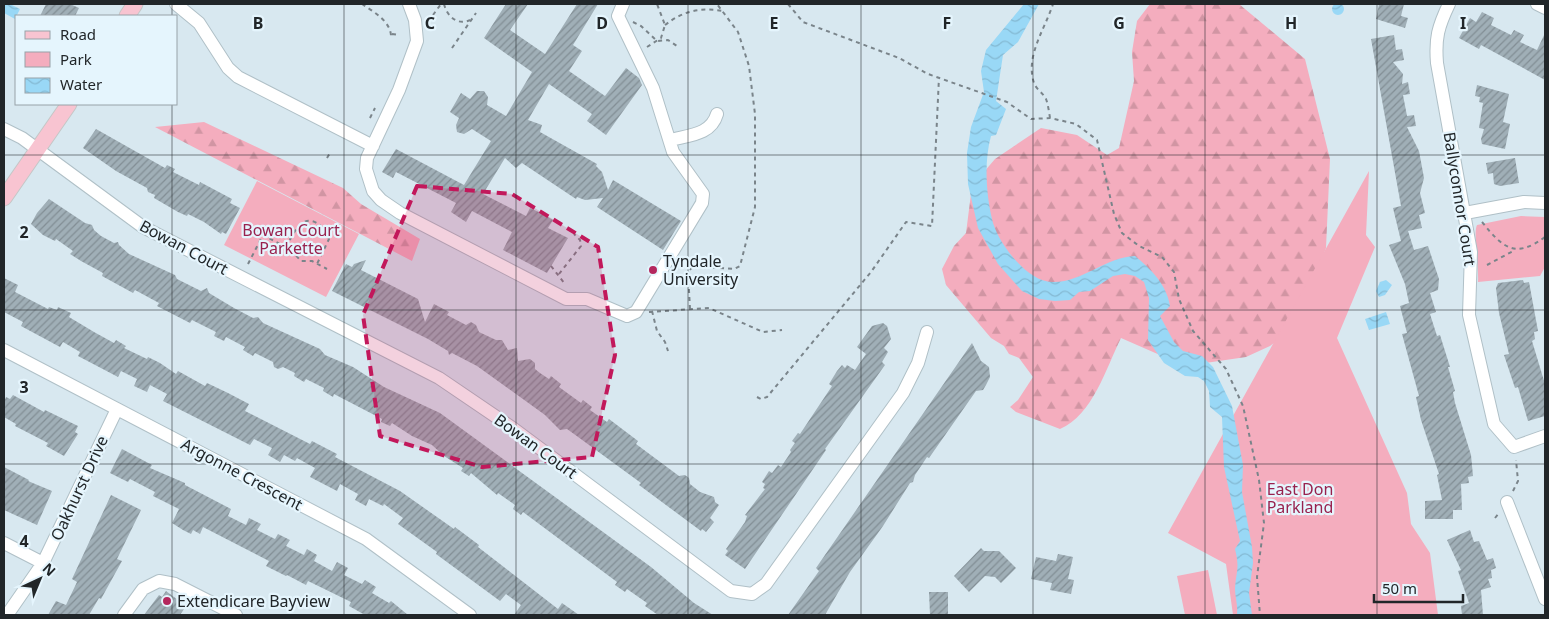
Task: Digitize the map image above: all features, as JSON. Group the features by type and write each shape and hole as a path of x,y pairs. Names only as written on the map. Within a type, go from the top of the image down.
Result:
{"main road":[{"path":"128,15 135,4"},
{"path":"4,198 68,105"}],"street":[{"path":"176,4 198,23 228,68 238,77 373,146"},
{"path":"409,4 415,20 418,41 399,90 373,146 366,169 373,191 381,200 400,213 566,299 587,299 622,316 627,316 636,312 702,203 703,194 673,152 653,88 618,16 624,4"},
{"name":"Ballyconnor Court","path":"1449,4 1438,26 1436,42 1437,63 1465,213 1472,269 1469,315 1494,424 1514,447"},
{"path":"1537,4 1545,8"},
{"path":"670,140 708,131 714,124 717,114"},
{"name":"Bowan Court","path":"4,129 22,138 37,151 143,227 439,378 514,429 731,591 752,594 766,584 903,393 918,363 927,332"},
{"path":"1465,213 1524,202 1545,203"},
{"name":"Argonne Crescent","path":"4,350 366,539 470,615"},
{"name":"Oakhurst Drive","path":"7,615 43,563 118,409"},
{"path":"1514,447 1545,436"},
{"path":"1507,502 1545,599"},
{"path":"4,543 43,563"},
{"path":"124,615 143,589 159,581 175,584 236,615"}],"path":[{"path":"362,4 378,14 392,34 400,35"},
{"path":"433,15 442,4 449,16 457,21 466,22 472,19"},
{"path":"636,54 661,38 665,25 657,4"},
{"path":"690,309 688,272 693,266 734,269 740,266 755,207 755,114 749,66 738,32 725,12 717,4"},
{"path":"788,4 802,22 899,58 928,74 1007,102 1031,119 1050,118 1076,124 1097,140 1114,214 1122,233 1140,246 1162,257 1174,272 1180,299 1193,330 1226,370 1243,406 1259,480 1264,522 1258,577 1260,615"},
{"path":"1050,118 1046,100 1034,83 1033,66 1034,48 1043,32 1053,4"},
{"path":"665,25 695,9 707,8 725,12"},
{"path":"452,48 476,12"},
{"path":"621,23 635,22 656,41 668,40 677,46"},
{"path":"391,38 392,34"},
{"path":"757,397 761,399 767,397 871,272 906,222 932,226 939,77"},
{"path":"370,118 375,108"},
{"path":"327,158 330,153"},
{"path":"286,247 298,227 304,221 312,220 321,224 327,231 329,240 317,264"},
{"path":"1482,221 1506,246 1515,250"},
{"path":"559,274 581,246 580,240 574,234"},
{"path":"248,264 263,235 286,247 301,261 312,262 327,269"},
{"path":"1487,265 1515,250 1528,248 1545,238"},
{"path":"551,266 559,274 567,289 566,299"},
{"path":"651,306 657,331 665,342 668,351"},
{"path":"636,312 709,308 763,332 782,330"},
{"path":"1507,502 1518,481 1514,447"}],"highlighted area":[{"path":"417,186 512,194 598,247 615,355 592,457 482,467 380,436 363,315"}],"green space":[{"path":"1150,4 1239,4 1305,59 1330,159 1326,248 1296,326 1270,346 1246,357 1185,366 1121,338 1090,402 1071,422 1060,429 1016,412 1010,407 1018,400 1033,377 1019,358 1009,354 1004,346 991,338 946,285 942,269 954,246 966,233 972,186 995,159 1041,128 1077,135 1107,155 1119,148 1134,81 1132,52 1137,21"},
{"path":"204,122 343,188 361,204 420,239 412,261 155,127"},
{"name":"East Don Parkland","path":"1369,171 1366,235 1375,247 1337,338 1407,493 1411,524 1430,553 1438,615 1233,615 1226,564 1168,533"},
{"name":"Bowan Court Parkette","path":"257,181 359,234 326,297 224,245"},
{"path":"1521,216 1545,217 1545,267 1540,276 1478,282 1477,225"},
{"path":"1208,570 1217,615 1185,615 1177,576"}],"water":[{"path":"1338,3 1344,9 1338,15 1332,9"},
{"path":"4,4 10,4 20,9 17,15 15,15 15,19 4,13"},
{"path":"1024,4 1039,4 1018,42 1003,55 996,101 1006,109 996,135 991,136 987,156 987,188 995,228 1007,249 1023,268 1042,280 1052,282 1063,281 1124,257 1135,256 1147,266 1162,284 1170,306 1160,316 1174,342 1183,351 1202,356 1213,367 1232,406 1243,465 1242,492 1252,547 1253,563 1249,593 1252,615 1237,614 1235,549 1240,541 1224,467 1222,417 1210,407 1209,391 1204,381 1198,377 1185,376 1164,363 1148,340 1149,298 1144,282 1135,276 1125,274 1113,276 1090,291 1079,292 1070,300 1039,299 1022,291 998,264 978,228 968,184 967,153 971,127 984,92 981,71 986,50"},
{"path":"1386,280 1392,285 1385,295 1379,297 1376,291 1380,282"},
{"path":"1386,312 1390,324 1369,330 1365,319"}],"building":[{"path":"46,4 70,4 79,8 76,15 40,15"},
{"path":"506,4 528,4 510,30 545,54 577,4 598,4 573,45 582,51 569,71 605,96 626,68 639,78 642,85 606,135 587,121 592,114 549,84 528,120 542,125 540,132 597,164 596,166 602,172 608,190 613,180 681,221 663,250 597,207 603,198 585,200 577,197 576,199 522,163 516,168 505,158 483,194 526,216 530,208 543,214 553,220 548,228 568,238 547,273 503,250 512,232 472,211 466,222 451,212 456,203 396,172 393,178 382,172 396,149 464,185 491,141 472,129 464,134 457,132 456,125 459,118 450,112 461,93 470,99 477,91 484,91 488,97 487,105 506,116 532,72 484,38"},
{"path":"1379,4 1404,4 1401,16 1408,18 1405,28 1376,19"},
{"path":"1482,12 1494,18 1491,25 1511,35 1514,30 1524,35 1520,42 1537,50 1545,33 1545,80 1481,45 1479,49 1459,38 1470,18 1476,22"},
{"path":"1394,35 1396,50 1402,49 1404,60 1393,62 1403,74 1402,84 1408,82 1410,94 1403,95 1407,116 1414,115 1416,126 1407,127 1419,151 1424,178 1420,193 1425,213 1419,215 1422,228 1408,231 1414,250 1428,246 1439,279 1438,290 1430,293 1436,312 1430,314 1437,336 1440,335 1450,367 1448,367 1455,391 1453,392 1455,403 1471,455 1473,476 1468,477 1469,483 1461,484 1462,510 1453,510 1453,519 1425,519 1425,501 1442,500 1437,475 1439,474 1421,420 1416,397 1419,396 1402,334 1407,333 1400,306 1409,303 1405,284 1389,245 1401,241 1393,208 1401,206 1371,39"},
{"path":"1477,85 1509,94 1503,122 1510,124 1505,149 1482,144 1481,139 1484,129 1479,128 1483,103 1479,102 1480,97 1475,96"},
{"path":"96,129 165,168 167,165 175,169 173,172 199,185 200,182 232,199 230,203 240,208 226,234 222,232 221,234 204,222 188,214 187,216 178,212 154,198 155,195 148,192 147,188 116,171 83,148"},
{"path":"1515,158 1519,183 1500,186 1494,184 1493,173 1488,174 1486,163"},
{"path":"49,199 85,223 92,225 94,230 101,236 114,243 118,242 129,254 175,275 177,279 201,291 207,288 209,293 234,308 253,318 258,317 263,323 320,349 325,355 353,367 384,387 440,413 651,567 694,603 713,615 658,615 645,606 647,603 627,589 625,592 615,585 617,582 523,512 521,515 513,509 515,505 498,493 497,495 471,473 469,476 461,471 463,468 444,456 432,445 412,436 392,423 390,426 381,422 382,419 334,394 333,397 323,391 324,388 306,379 304,382 294,376 295,373 283,367 278,369 274,367 273,362 255,353 253,356 243,350 245,347 226,337 224,341 214,336 216,332 192,320 190,323 157,306 159,303 135,290 133,293 102,276 103,273 70,254 73,251 56,239 55,241 43,235 31,224 37,213"},
{"path":"366,260 361,270 418,299 425,322 434,304 449,312 447,315 466,325 471,322 476,325 479,332 496,340 502,340 508,350 517,348 518,361 530,359 535,363 535,369 540,373 549,379 551,376 561,384 559,387 581,403 583,400 592,407 590,410 607,422 609,419 638,441 636,444 679,476 685,475 689,478 690,484 700,492 714,497 715,502 719,505 710,518 714,522 706,532 702,529 701,531 639,485 641,483 567,429 560,430 545,415 477,366 452,353 449,355 448,351 428,339 332,291 346,264 352,267 354,264"},
{"path":"4,278 18,285 15,292 48,309 49,307 57,310 58,307 71,313 69,317 114,343 116,340 126,346 124,348 160,363 176,374 178,371 205,386 207,383 228,393 249,404 245,411 310,444 312,441 337,454 335,457 400,491 454,529 455,527 558,609 562,603 579,615 514,615 521,605 506,594 500,601 436,554 437,552 398,524 403,518 384,504 383,506 369,499 366,506 355,500 358,494 340,484 337,491 310,477 315,468 297,458 295,461 284,455 280,462 268,455 272,448 254,439 250,445 163,401 167,394 150,385 147,392 134,386 137,379 121,371 118,377 78,356 80,352 63,342 60,347 21,326 23,322 4,312"},
{"path":"1523,280 1524,283 1529,282 1538,331 1534,332 1535,339 1532,341 1545,384 1545,416 1528,421 1518,387 1515,388 1504,355 1509,354 1499,313 1496,288 1498,283"},
{"path":"883,323 887,326 891,339 884,348 888,352 882,362 885,365 825,449 745,569 725,555 728,551 726,549 745,522 747,516 745,515 765,489 763,488 765,484 762,482 769,471 772,473 778,465 781,467 795,443 792,441 798,433 800,434 832,386 829,384 837,371 842,365 845,368 847,365 855,370 866,354 857,347 872,326"},
{"path":"972,343 981,361 989,367 990,377 983,390 976,391 929,458 927,457 915,475 913,482 910,483 883,526 850,572 825,615 788,615 819,571 816,568"},
{"path":"13,395 44,412 45,410 78,426 75,432 78,434 64,456 46,446 48,443 15,426 16,424 4,417 6,397 10,399"},
{"path":"122,449 152,465 150,468 185,483 185,485 231,509 228,516 246,525 249,518 261,524 257,530 275,539 278,534 290,540 286,546 304,555 307,549 317,555 314,561 332,571 337,562 348,568 344,575 362,584 365,580 376,587 372,593 389,603 391,601 408,615 365,615 349,606 351,602 308,581 306,585 266,566 269,561 203,527 200,534 193,530 191,534 183,530 172,523 179,509 153,496 155,492 130,479 128,482 110,473"},
{"path":"4,467 28,481 52,491 37,525 4,510"},
{"path":"111,495 141,510 117,559 122,561 101,599 99,598 89,615 48,615 56,601 66,605 77,582 72,579"},
{"path":"1470,530 1474,542 1479,541 1487,560 1493,558 1496,568 1491,570 1492,578 1488,579 1491,587 1481,590 1483,615 1462,615 1461,606 1469,603 1458,571 1461,570 1447,540"},
{"path":"981,548 984,551 999,551 1016,568 1001,583 995,577 985,576 969,592 954,576"},
{"path":"1058,554 1073,557 1068,579 1074,580 1071,594 1050,590 1052,583 1031,579 1036,557 1056,561"},
{"name":"Extendicare Bayview","path":"166,591 186,606 180,615 144,615 159,595 162,597"},
{"path":"929,592 948,592 948,615 930,615"}],"place":[{"name":"Tyndale University","path":"653,270"},
{"name":"Extendicare Bayview","path":"167,601"}]}
